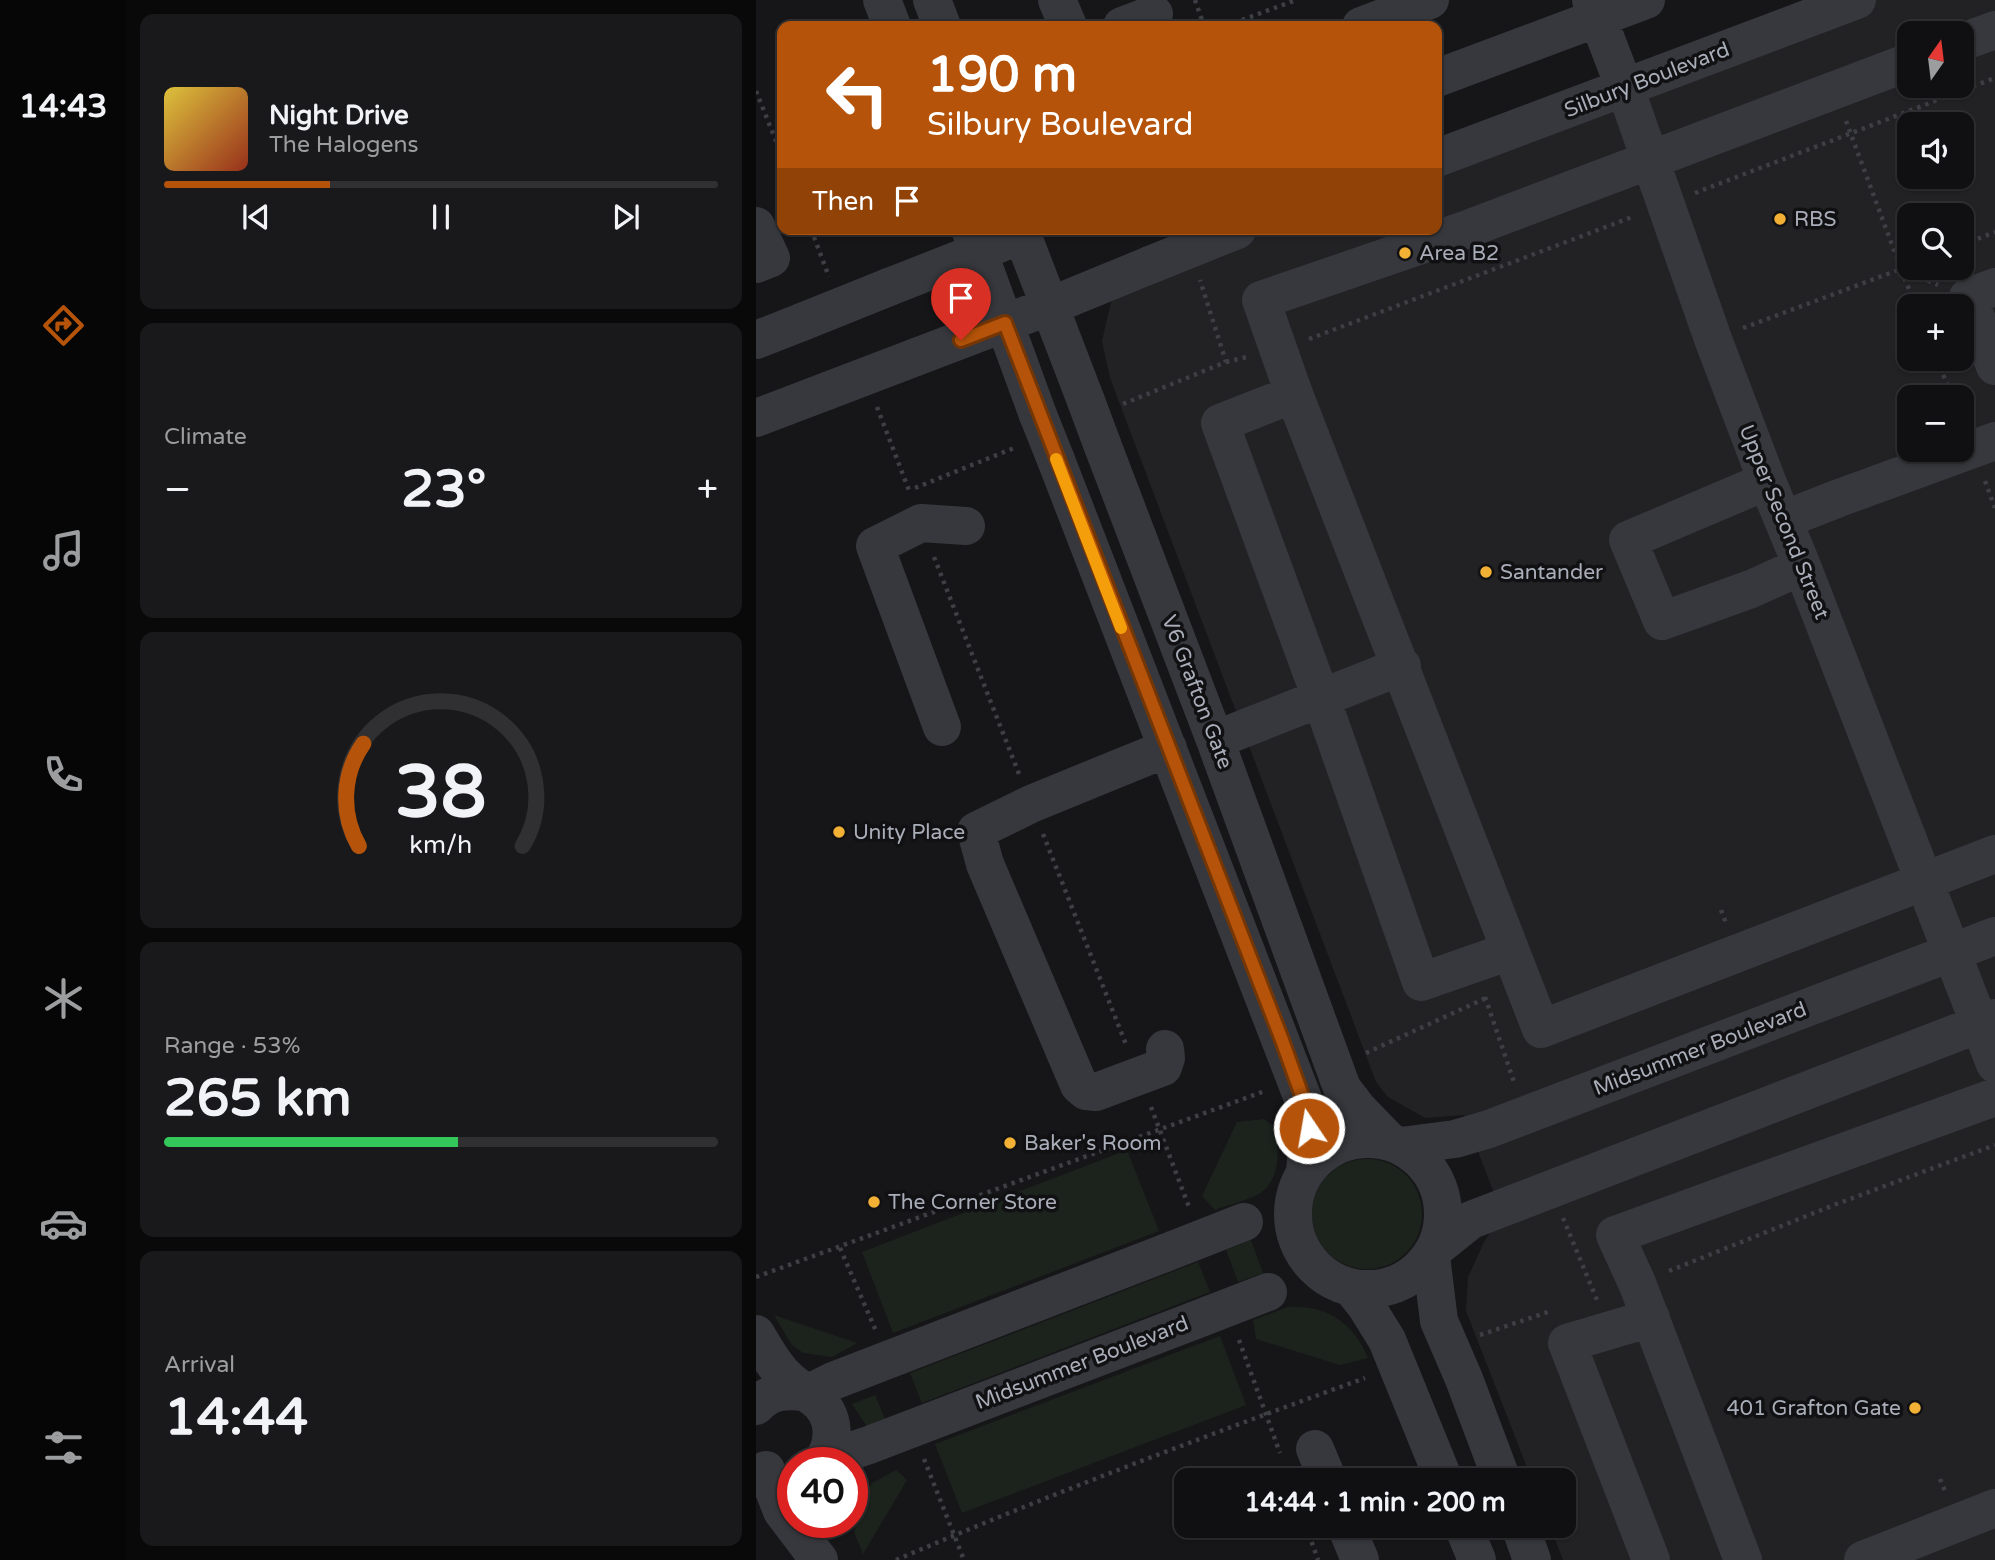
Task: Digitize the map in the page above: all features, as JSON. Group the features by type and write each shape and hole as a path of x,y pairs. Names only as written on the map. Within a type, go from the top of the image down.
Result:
{"street":[{"path":"882,0 890,21"},
{"path":"932,0 940,21"},
{"path":"1057,0 1066,21"},
{"path":"1374,21 1430,0"},
{"path":"1442,76 1594,9 1646,0"},
{"name":"Silbury Boulevard","path":"1442,156 1857,0"},
{"name":"Upper Second Street","path":"1594,9 1767,481 1952,953 1988,1020 1995,1064"},
{"path":"1974,38 1995,30"},
{"path":"1897,67 1465,230 1261,300 1294,394 1541,1029 1995,854"},
{"path":"756,226 771,258 756,264"},
{"path":"756,340 889,287 974,240 1003,235"},
{"name":"V6 Grafton Gate","path":"1028,235 1050,306 1215,740 1342,1088 1358,1109 1396,1144"},
{"path":"756,418 1050,306 1226,235"},
{"path":"974,240 1038,415 1305,1104 1309,1128 1304,1174 1293,1201 1293,1228 1303,1253 1320,1273 1348,1287 1366,1306 1387,1340 1439,1468"},
{"path":"1982,292 1995,366"},
{"path":"1294,394 1220,422 1422,982 1477,982 1517,968"},
{"path":"1783,520 1995,441"},
{"path":"1767,481 1628,540 1662,621 1751,589 1802,566"},
{"path":"942,727 875,547 921,523 966,526"},
{"path":"1215,740 1402,666"},
{"path":"1165,1049 1163,1067 1096,1092 1086,1091 1079,1085 985,864 976,831 1031,804 1168,748"},
{"name":"Midsummer Boulevard","path":"1396,1144 1455,1139 1489,1129 1995,936"},
{"path":"1348,1287 1382,1289 1396,1284 1410,1277 1433,1252 1471,1220 1988,1020"},
{"path":"1743,1560 1644,1300 1615,1236 1995,1097"},
{"path":"756,1406 768,1395 788,1390 805,1393 1244,1222 1263,1212 1322,1154 1343,1143 1359,1139 1396,1144 1418,1157 1431,1172 1440,1190 1442,1229 1433,1252 1439,1321 1498,1468"},
{"name":"Midsummer Boulevard","path":"862,1447 1283,1287 1300,1284 1348,1287"},
{"path":"1644,1300 1602,1314 1567,1343 1651,1560"},
{"path":"756,1334 773,1363 786,1378 823,1407 832,1425 829,1447"},
{"path":"1863,1560 1995,1508"},
{"path":"802,1538 819,1560"},
{"path":"827,1538 828,1560"},
{"path":"1351,1538 1360,1560"},
{"path":"1468,1538 1477,1560"},
{"path":"1524,1538 1532,1560"}],"path":[{"path":"1195,0 1202,21"},
{"path":"1239,21 1296,0"},
{"path":"756,91 777,144"},
{"path":"1834,91 1897,258"},
{"path":"1974,240 1995,232"},
{"path":"1713,339 1897,270"},
{"path":"1940,280 1982,292"},
{"path":"1366,1053 1477,982 1517,968"},
{"path":"1477,982 1519,1095"},
{"path":"756,1277 1265,1091"},
{"path":"1559,1206 1602,1314 1644,1300 1834,1205 1995,1145"},
{"path":"840,1248 879,1338"},
{"path":"1476,1336 1555,1310"},
{"path":"897,1560 955,1535 1374,1374"},
{"path":"920,1448 964,1560"},
{"path":"1310,1538 1318,1560"}],"shaded area":[{"path":"1874,0 1995,0 1995,1560 1563,1560 1555,1538 1576,1538 1576,1468 1527,1468 1466,1311 1468,1277 1484,1242 1502,1214 1464,1115 1425,1118 1388,1097 1376,1082 1110,378 1102,341 1111,302 1135,282 1257,235 1442,235 1442,165"},
{"path":"1264,1119 1275,1127 1278,1153 1273,1178 1259,1194 1215,1210 1202,1196 1237,1122"},
{"path":"1127,1150 1159,1231 893,1333 862,1252"},
{"path":"1367,1159 1388,1163 1406,1175 1418,1193 1422,1214 1418,1235 1406,1253 1388,1265 1367,1269 1346,1265 1328,1253 1316,1235 1312,1214 1316,1193 1328,1175 1346,1163"},
{"path":"1251,1240 1263,1273 1238,1282 1226,1250"},
{"path":"1198,1262 1210,1292 922,1403 910,1373"},
{"path":"1288,1307 1314,1309 1337,1318 1355,1335 1368,1358 1340,1365 1256,1339 1253,1320"},
{"path":"774,1315 857,1343 832,1357 803,1353 791,1344"},
{"path":"1220,1336 1246,1405 962,1513 935,1444"},
{"path":"875,1395 886,1421 868,1428 852,1404"},
{"path":"896,1470 907,1480 863,1554 856,1538 868,1538 868,1491 872,1483"}],"slow traffic":[{"path":"1056,459 1121,628"}],"place":[{"name":"RBS","path":"1780,219"},
{"name":"Area B2","path":"1405,253"},
{"name":"Santander","path":"1486,572"},
{"name":"Unity Place","path":"839,832"},
{"name":"Baker's Room","path":"1010,1143"},
{"name":"The Corner Store","path":"874,1202"},
{"name":"401 Grafton Gate","path":"1915,1408"}],"route":[{"path":"961,340 1005,323 1038,415 1282,1040 1305,1104 1309,1128"}]}
